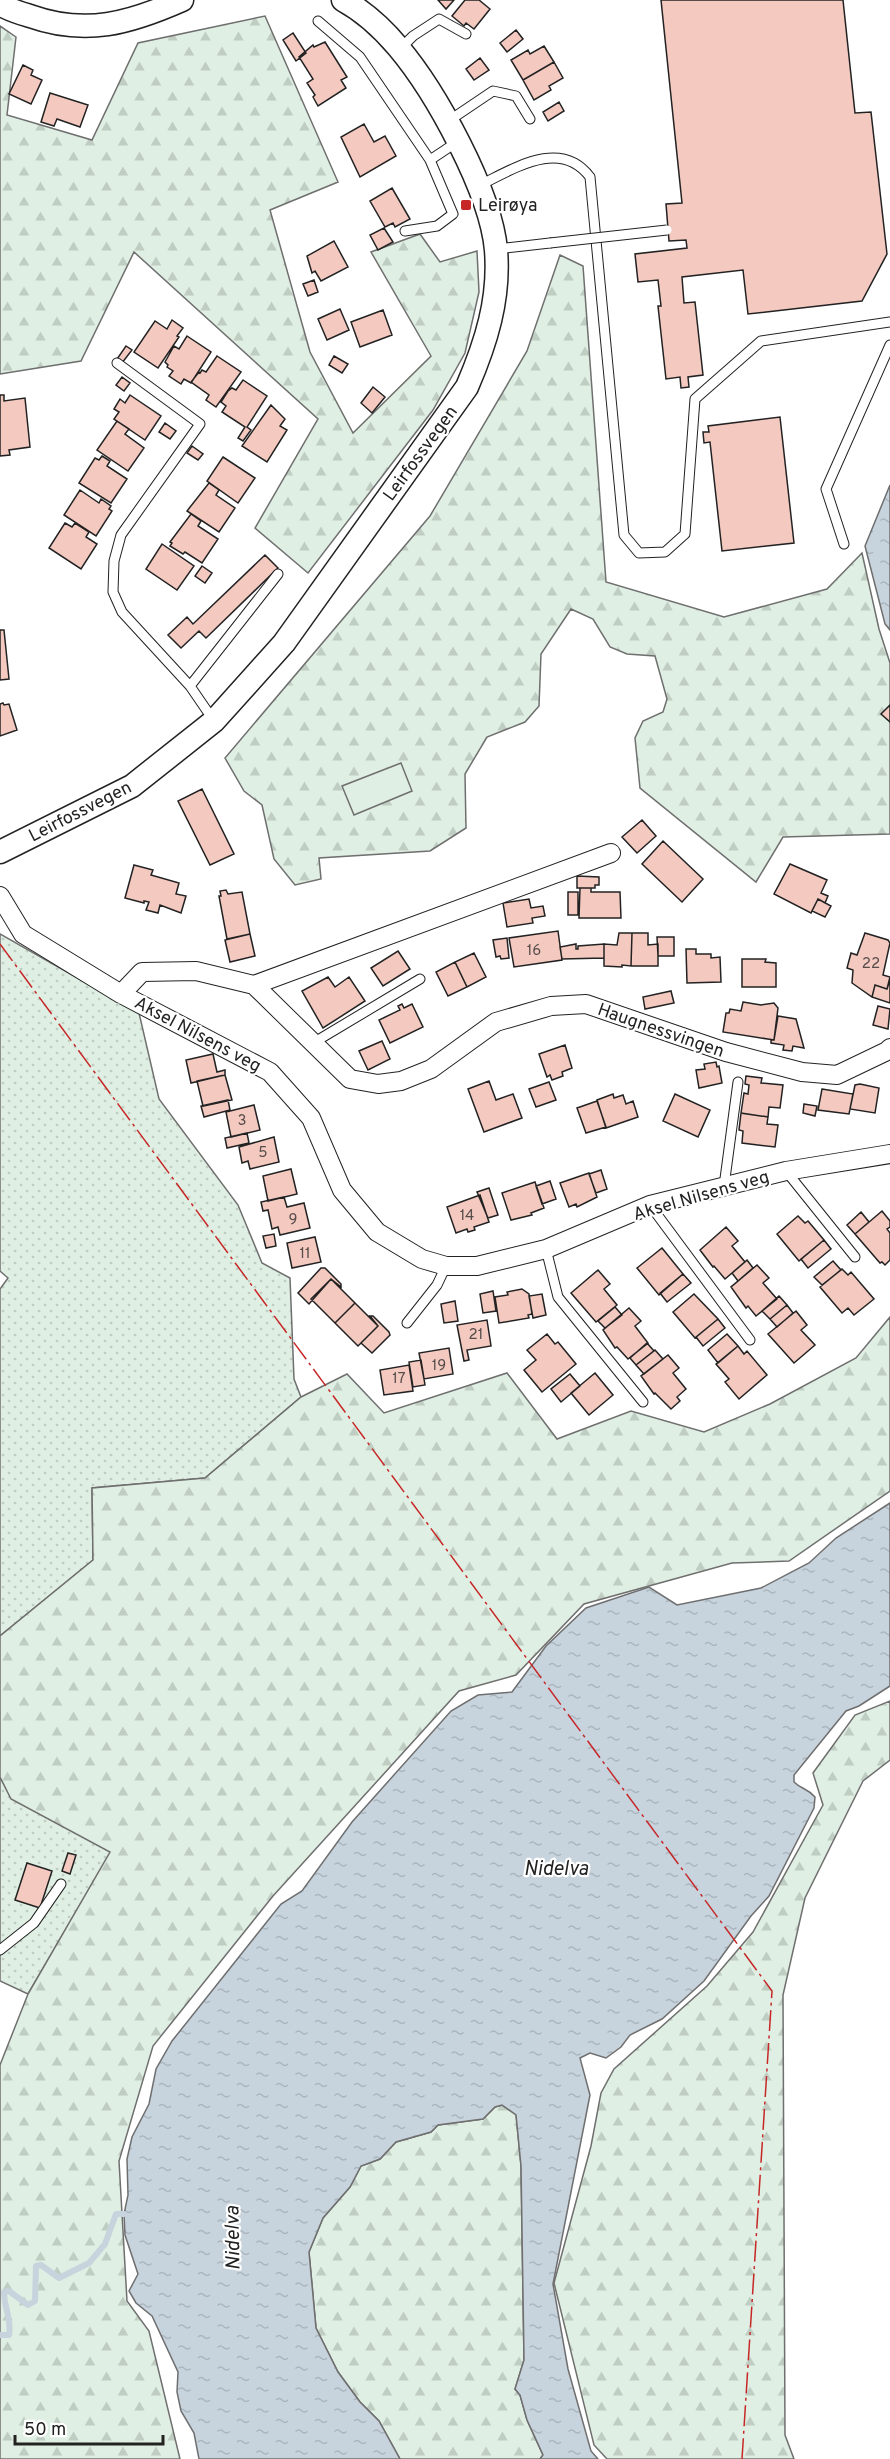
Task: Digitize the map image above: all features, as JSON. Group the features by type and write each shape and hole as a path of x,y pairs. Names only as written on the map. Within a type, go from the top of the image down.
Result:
{"street":[{"path":"0,4 53,24 95,27 142,17 182,0"},
{"name":"Leirfossvegen","path":"0,852 132,786 214,721 284,643 467,387 484,348 496,296 496,249 489,217 478,186 452,132 400,49 356,7 343,0"},
{"path":"122,994 142,972 196,971 254,985 611,853"},
{"name":"Aksel Nilsens veg","path":"0,896 24,934 122,994 270,1072 311,1118 342,1191 377,1232 422,1259 446,1266 477,1266 546,1249 650,1205 724,1186 786,1171 890,1154"},
{"name":"Haugnessvingen","path":"254,985 350,1078 378,1084 401,1081 431,1069 495,1022 551,1006 586,1005 726,1052 802,1072 837,1075 890,1048"}],"lane":[{"path":"400,49 413,36 439,19 466,34"},
{"path":"318,21 360,57 430,160 453,214 436,226 405,231"},
{"path":"430,160 452,132 493,91 516,96 530,119"},
{"path":"478,186 523,164 546,157 569,160 583,168 590,177 624,536 639,553 665,552 685,534 695,399 761,341 890,322"},
{"path":"496,249 667,231"},
{"path":"844,544 826,489 890,345"},
{"path":"117,363 200,424 121,535 114,561 113,592 122,612 190,686 214,721"},
{"path":"190,686 278,574"},
{"path":"314,1043 420,979"},
{"path":"724,1186 738,1082"},
{"path":"786,1171 855,1257"},
{"path":"650,1205 750,1340"},
{"path":"546,1249 558,1297 643,1402"},
{"path":"407,1323 437,1285 446,1266"},
{"path":"0,1950 34,1923 61,1884"}],"green space":[{"path":"265,16 338,182 270,210 310,352 353,433 431,356 371,252 420,234 440,262 477,251 479,292 465,353 433,410 308,573 255,528 318,419 134,252 81,361 0,374 0,26 16,37 7,115 92,140 138,43"},
{"path":"560,255 583,266 606,582 724,617 827,589 862,553 879,629 890,663 890,834 783,837 756,882 640,788 635,738 643,721 663,712 667,699 655,656 627,654 610,647 593,619 571,609 541,654 539,706 525,722 487,737 465,774 466,828 430,851 319,858 321,879 295,885 274,859 262,805 244,791 225,758 430,516 527,351"},
{"path":"401,763 412,791 354,815 342,786"},
{"path":"0,934 139,1013 159,1099 238,1205 262,1263 290,1278 294,1379 301,1397 205,1478 92,1488 93,1560 0,1636 0,1289 8,1278 0,1271"},
{"path":"890,1317 890,1491 789,1561 732,1563 584,1604 516,1675 459,1691 273,1896 153,2046 119,2161 127,2301 149,2331 180,2459 0,2459 0,2065 28,1994 110,1852 11,1799 0,1777 0,1636 93,1560 92,1488 205,1478 301,1397 347,1374 384,1413 507,1373 557,1439 631,1411 704,1432 770,1404 856,1358"},
{"path":"890,1701 890,1760 863,1781 805,1898 783,1995 785,2435 794,2459 607,2459 594,2445 554,2283 591,2146 601,2093 614,2069 707,1986 753,1932 823,1805 813,1773 855,1715"},
{"path":"0,1777 12,1799 111,1852 28,1994 0,1981"},
{"path":"502,2105 516,2114 521,2166 524,2360 515,2389 520,2395 527,2420 543,2455 540,2459 400,2459 379,2421 360,2402 338,2372 316,2328 309,2252 323,2218 350,2187 361,2166 380,2159 396,2142 431,2132 438,2125 483,2119 495,2107"}],"water":[{"path":"890,485 890,630 885,624 865,546"},
{"name":"Nidelva","path":"890,1503 890,1686 859,1706 846,1711 794,1775 794,1782 815,1797 814,1808 769,1896 751,1916 704,1981 662,2019 630,2035 621,2047 606,2058 590,2053 580,2058 590,2095 553,2284 568,2369 591,2451 598,2459 540,2459 543,2455 527,2420 520,2395 515,2389 524,2360 521,2166 516,2115 502,2105 495,2107 483,2119 438,2125 431,2132 396,2142 380,2159 361,2166 350,2187 323,2218 309,2252 316,2328 338,2372 360,2402 379,2421 400,2459 199,2459 194,2433 181,2411 177,2392 178,2372 152,2316 136,2303 129,2291 138,2274 125,2235 124,2214 128,2195 127,2159 132,2137 149,2104 156,2069 172,2041 281,1904 302,1891 352,1822 451,1711 478,1695 512,1692 546,1646 586,1608 649,1587 677,1605 761,1588 809,1563 836,1538"}],"building":[{"path":"438,0 454,0 446,9"},
{"path":"465,0 479,0 490,9 474,29 466,23 464,26 452,16"},
{"path":"661,0 843,0 855,113 871,112 887,254 862,301 748,314 743,270 682,277 684,303 695,302 703,375 688,377 689,387 681,388 680,377 666,379 658,306 661,306 658,280 638,282 635,254 687,248 686,240 669,241 666,204 682,203"},
{"path":"516,30 523,39 507,52 500,43"},
{"path":"293,33 306,53 296,61 283,40"},
{"path":"325,42 347,77 341,80 346,88 318,106 313,97 315,95 307,83 313,79 299,57 313,45 314,47"},
{"path":"544,46 554,62 523,80 511,60 528,50 530,54"},
{"path":"480,58 489,70 474,80 466,69"},
{"path":"554,62 563,78 549,86 551,90 534,100 523,80"},
{"path":"23,65 33,70 31,75 42,80 31,104 9,94"},
{"path":"50,93 88,105 80,127 57,119 54,126 41,122"},
{"path":"559,102 564,111 548,121 543,112"},
{"path":"364,124 374,142 385,136 396,156 360,177 341,137"},
{"path":"392,188 410,219 395,227 393,223 385,227 370,201"},
{"path":"384,228 393,242 378,250 370,235"},
{"path":"334,241 348,267 321,281 315,271 312,273 307,256"},
{"path":"314,280 318,292 308,296 303,284"},
{"path":"340,309 349,330 327,340 318,319"},
{"path":"383,310 392,335 360,347 351,322"},
{"path":"172,320 183,328 158,368 134,352 155,321 167,329"},
{"path":"187,336 211,352 191,383 184,379 181,384 169,376 173,371 167,367 165,362 174,346 179,349"},
{"path":"126,346 132,350 122,363 117,359"},
{"path":"217,356 241,372 216,407 206,400 209,395 191,382 202,370 206,372"},
{"path":"334,356 348,364 342,373 329,365"},
{"path":"122,377 130,383 124,391 116,385"},
{"path":"243,380 267,396 247,427 251,430 243,441 238,438 245,427 222,412 226,406 221,402 228,391 232,388 236,390"},
{"path":"373,387 385,397 372,413 361,403"},
{"path":"0,395 4,395 4,401 25,398 30,447 9,450 10,455 0,456"},
{"path":"130,395 161,416 145,440 114,419 119,412 114,409 120,399 125,403"},
{"path":"271,405 285,419 280,426 287,430 267,462 242,446"},
{"path":"780,417 794,543 722,551 710,442 704,443 703,432 709,432 708,426"},
{"path":"117,421 129,429 125,434 144,448 128,471 97,450"},
{"path":"165,423 176,431 170,439 159,432"},
{"path":"192,446 203,454 198,460 187,453"},
{"path":"102,456 110,461 107,466 127,479 111,503 79,483 95,458 99,460"},
{"path":"223,457 255,478 238,503 207,481"},
{"path":"209,483 219,490 216,495 235,508 219,532 187,511"},
{"path":"80,490 99,503 101,499 111,506 109,509 112,511 96,536 64,515"},
{"path":"191,514 201,521 198,526 218,539 202,563 170,546 172,543 170,542"},
{"path":"65,523 72,527 75,523 89,532 86,537 97,544 81,569 49,548"},
{"path":"162,544 194,566 177,590 146,569"},
{"path":"265,555 278,568 206,638 199,631 181,648 168,635 187,617 193,624"},
{"path":"202,566 212,573 205,583 195,576"},
{"path":"0,630 4,630 9,679 0,680"},
{"path":"0,704 4,705 9,704 17,730 0,736"},
{"path":"890,705 890,722 881,714"},
{"path":"202,789 234,854 210,865 178,801"},
{"path":"642,820 656,836 637,853 622,837"},
{"path":"663,841 703,879 682,902 642,864"},
{"path":"790,864 827,880 821,893 828,896 825,903 818,899 811,913 774,894"},
{"path":"134,865 153,870 151,875 179,883 176,894 186,896 181,913 160,905 158,913 146,910 149,902 144,901 144,903 125,898"},
{"path":"577,876 599,877 599,885 595,885 595,888 577,888"},
{"path":"580,888 591,888 591,892 620,892 621,918 579,918"},
{"path":"226,890 228,894 242,892 250,934 227,939 219,896 221,896 220,891"},
{"path":"568,892 578,892 578,915 568,915"},
{"path":"529,899 531,908 543,906 545,916 532,918 533,923 507,927 503,903"},
{"path":"818,899 831,906 825,917 812,911"},
{"path":"558,931 562,960 514,967 509,938"},
{"path":"619,933 632,933 631,966 604,966 604,944 617,945"},
{"path":"632,933 648,933 648,945 658,944 658,966 631,966"},
{"path":"865,933 888,940 890,943 883,975 890,977 887,989 875,985 872,997 852,983 853,970 847,968 851,953 857,955"},
{"path":"250,934 255,956 230,962 225,940"},
{"path":"657,937 674,937 674,956 658,956"},
{"path":"507,938 509,958 496,957 493,940"},
{"path":"576,944 576,949 578,949 578,946 604,944 604,958 562,959 560,947"},
{"path":"686,949 696,949 696,954 711,954 711,958 720,957 721,982 687,983"},
{"path":"398,951 410,969 383,986 371,968"},
{"path":"474,953 486,977 467,987 455,962"},
{"path":"742,959 766,959 765,962 776,963 776,987 742,987"},
{"path":"455,962 467,987 448,996 436,972"},
{"path":"328,977 335,987 349,977 365,1001 323,1028 302,991"},
{"path":"890,980 890,1003 872,997 875,985 887,989"},
{"path":"671,991 674,1003 645,1009 643,997"},
{"path":"743,1002 761,1005 774,1003 778,1008 774,1040 723,1032 726,1013 729,1013 730,1009 741,1011"},
{"path":"402,1004 404,1008 412,1004 423,1027 390,1043 379,1020 400,1010 398,1006"},
{"path":"878,1006 890,1009 888,1029 873,1025"},
{"path":"778,1016 796,1019 804,1048 793,1046 792,1051 783,1050 784,1045 771,1043 771,1040 774,1040"},
{"path":"382,1041 390,1059 368,1070 359,1051"},
{"path":"565,1045 572,1068 562,1072 563,1076 552,1080 550,1075 547,1077 539,1054"},
{"path":"213,1054 217,1072 225,1070 225,1075 191,1083 186,1060"},
{"path":"716,1062 722,1083 699,1088 696,1070 705,1069 704,1064"},
{"path":"225,1075 232,1100 203,1106 197,1081"},
{"path":"746,1076 762,1078 761,1083 783,1085 780,1108 769,1107 768,1117 741,1113 744,1093 748,1094 749,1085 745,1084"},
{"path":"489,1081 496,1100 513,1094 522,1118 484,1132 468,1089"},
{"path":"549,1082 556,1100 536,1107 529,1089"},
{"path":"855,1085 879,1088 875,1113 850,1109"},
{"path":"822,1089 853,1094 849,1114 818,1110"},
{"path":"613,1094 614,1098 623,1095 626,1104 633,1101 638,1117 606,1128 597,1100"},
{"path":"675,1094 710,1110 698,1137 663,1121"},
{"path":"228,1100 230,1110 204,1117 201,1106"},
{"path":"597,1101 606,1127 586,1133 577,1108"},
{"path":"804,1104 817,1106 815,1116 803,1113"},
{"path":"254,1105 260,1130 231,1137 226,1112"},
{"path":"741,1113 768,1117 767,1124 778,1125 775,1147 742,1143 743,1131 739,1130"},
{"path":"247,1133 249,1143 227,1148 225,1138"},
{"path":"274,1137 279,1162 250,1169 248,1161 242,1163 239,1147"},
{"path":"291,1169 297,1194 268,1201 263,1176"},
{"path":"601,1170 607,1189 596,1193 589,1174"},
{"path":"589,1173 597,1197 577,1207 576,1204 569,1207 560,1183"},
{"path":"550,1181 556,1199 542,1204 536,1186"},
{"path":"535,1182 544,1208 531,1213 532,1215 511,1220 502,1193"},
{"path":"489,1188 498,1215 488,1218 477,1192"},
{"path":"480,1195 489,1222 474,1227 475,1230 468,1232 467,1229 456,1233 447,1207"},
{"path":"284,1197 287,1207 304,1203 310,1228 280,1235 278,1227 272,1229 268,1210 263,1211 261,1202"},
{"path":"882,1211 890,1221 890,1227 887,1229 890,1233 890,1260 885,1265 880,1263 855,1234"},
{"path":"861,1212 869,1222 855,1234 847,1225"},
{"path":"798,1216 805,1223 808,1221 824,1240 799,1261 777,1234"},
{"path":"726,1227 738,1241 732,1246 745,1262 725,1279 700,1250"},
{"path":"274,1234 276,1246 266,1248 263,1236"},
{"path":"315,1237 321,1262 292,1268 287,1243"},
{"path":"824,1240 831,1249 808,1268 801,1259"},
{"path":"662,1248 683,1274 659,1295 637,1268"},
{"path":"747,1260 753,1268 738,1281 732,1273"},
{"path":"833,1261 841,1270 822,1285 814,1277"},
{"path":"757,1265 769,1278 763,1283 777,1299 756,1316 748,1306 746,1308 731,1287"},
{"path":"321,1268 325,1268 341,1284 341,1287 331,1279 309,1304 298,1293"},
{"path":"842,1269 848,1275 851,1272 874,1299 854,1315 848,1308 842,1313 820,1287"},
{"path":"598,1270 610,1284 604,1289 617,1305 596,1322 571,1293"},
{"path":"683,1274 691,1283 667,1302 660,1293"},
{"path":"331,1279 355,1303 335,1323 311,1299"},
{"path":"522,1289 529,1294 532,1314 528,1315 529,1318 499,1323 495,1297"},
{"path":"493,1291 496,1311 483,1313 480,1294"},
{"path":"542,1294 546,1315 533,1318 529,1296"},
{"path":"694,1294 718,1319 695,1338 673,1312"},
{"path":"779,1296 787,1305 770,1319 762,1311"},
{"path":"455,1301 458,1321 444,1323 441,1304"},
{"path":"355,1303 378,1326 358,1346 335,1323"},
{"path":"787,1305 793,1313 777,1327 770,1319"},
{"path":"615,1307 622,1315 605,1328 598,1321"},
{"path":"629,1308 641,1321 635,1326 648,1343 628,1359 617,1347 615,1348 603,1330"},
{"path":"796,1311 807,1325 801,1330 815,1345 794,1363 768,1334"},
{"path":"370,1316 373,1316 390,1335 372,1353 361,1343 378,1326"},
{"path":"718,1319 725,1328 703,1346 696,1337"},
{"path":"487,1320 491,1346 467,1350 469,1360 464,1361 457,1325"},
{"path":"547,1334 555,1344 558,1342 576,1364 542,1392 524,1370 536,1360 527,1350"},
{"path":"727,1334 738,1346 718,1363 708,1350"},
{"path":"647,1343 654,1351 636,1365 630,1358"},
{"path":"738,1346 744,1354 747,1351 767,1375 739,1399 725,1382 729,1379 716,1364"},
{"path":"449,1348 453,1374 424,1379 419,1353"},
{"path":"655,1350 663,1359 644,1374 636,1365"},
{"path":"668,1355 679,1368 673,1373 686,1389 677,1397 680,1401 671,1409 654,1394 641,1376"},
{"path":"421,1360 425,1385 413,1387 409,1362"},
{"path":"409,1365 413,1391 384,1395 380,1370"},
{"path":"595,1373 613,1395 589,1415 571,1393"},
{"path":"570,1374 580,1386 561,1402 551,1389"},
{"path":"68,1853 76,1855 70,1874 62,1871"},
{"path":"27,1863 52,1871 40,1908 15,1900"}],"waterway":[{"path":"0,2335 9,2335 10,2330 4,2292 9,2291 28,2305 35,2301 36,2266 41,2265 59,2278 89,2263 105,2244 116,2214 124,2214"}],"power":[{"path":"0,944 772,1991 742,2459"}],"place":[{"name":"Leirøya","path":"466,205"}]}
